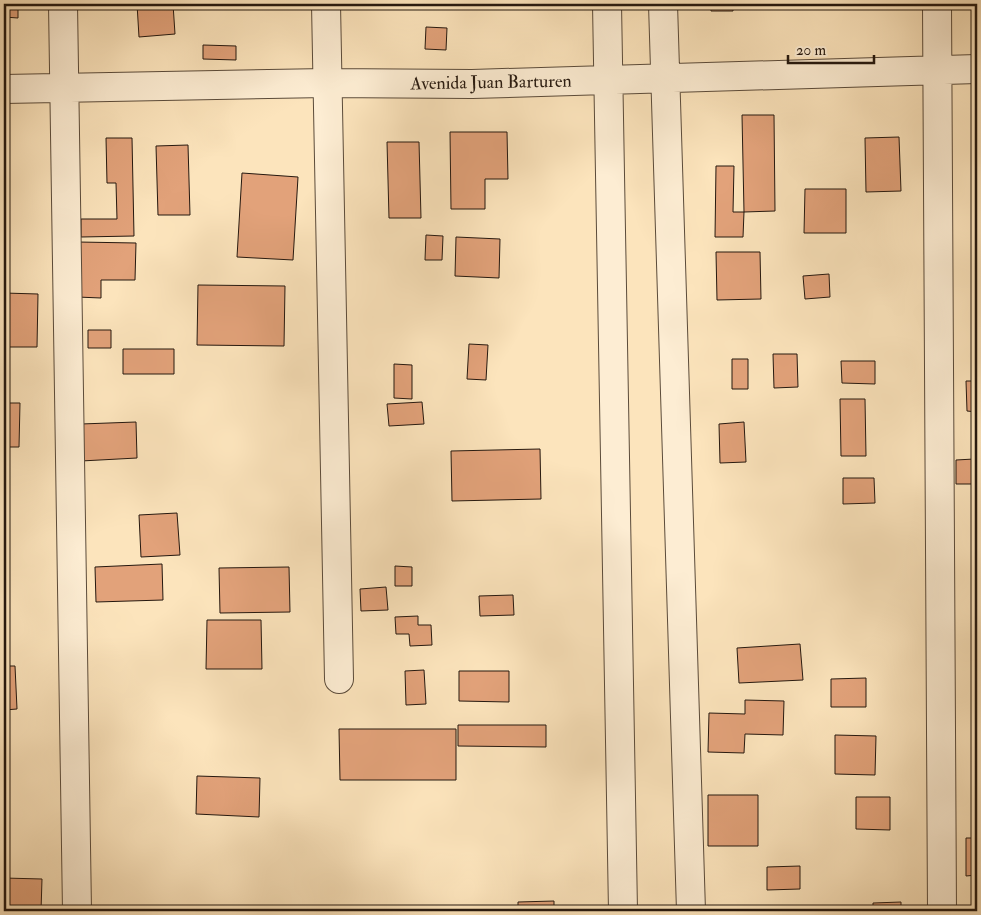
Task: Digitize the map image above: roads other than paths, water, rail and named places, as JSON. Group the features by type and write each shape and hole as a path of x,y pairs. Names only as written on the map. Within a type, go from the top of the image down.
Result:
{"street":[{"path":"63,4 78,911"},
{"path":"326,4 326,83 339,679"},
{"path":"607,4 623,911"},
{"path":"663,4 667,80 690,911"},
{"path":"937,4 939,71 942,911"},
{"name":"Avenida Juan Barturen","path":"4,89 64,86 326,83 472,84 667,80 977,69"}]}
